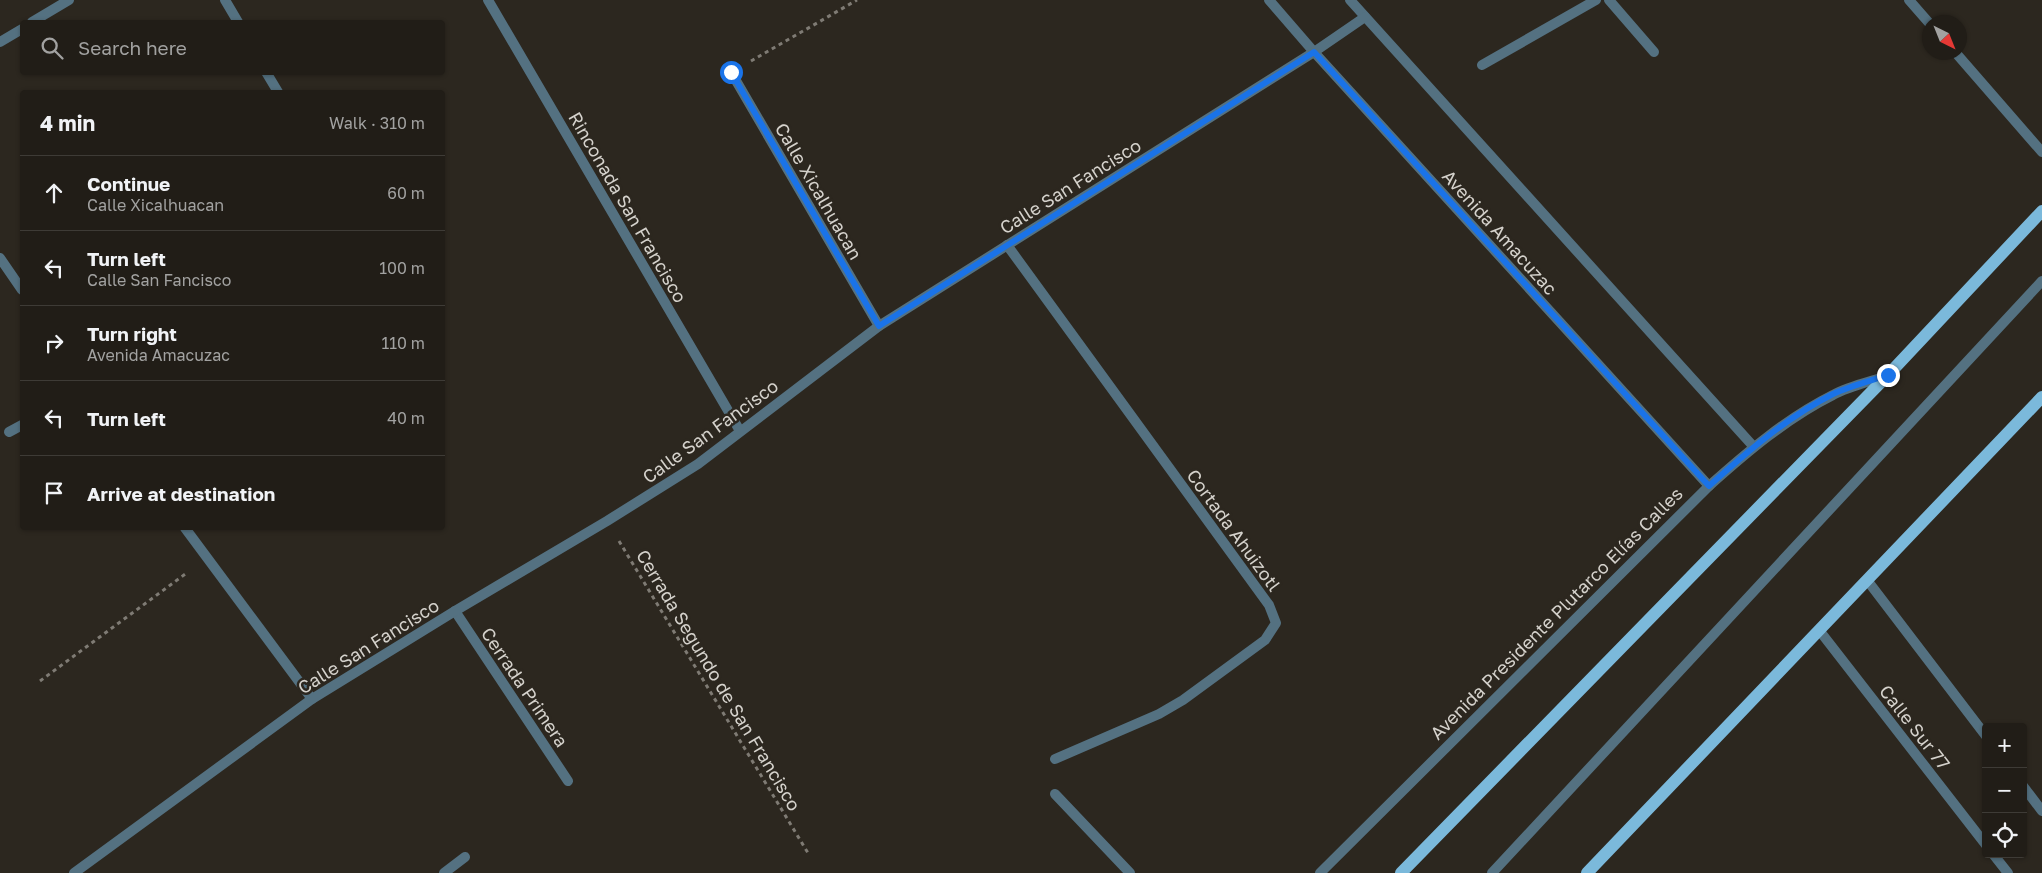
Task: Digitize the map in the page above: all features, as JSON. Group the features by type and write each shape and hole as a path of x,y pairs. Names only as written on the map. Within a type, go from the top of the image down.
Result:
{"main road":[{"name":"Avenida Presidente Plutarco Elías Calles","path":"1401,873 1888,375 2042,211"},
{"path":"1587,873 2042,397"}],"street":[{"path":"35,20 69,0"},
{"path":"225,0 237,20"},
{"name":"Rinconada San Francisco","path":"488,0 740,431"},
{"name":"Avenida Amacuzac","path":"1269,0 1314,52 1709,486"},
{"path":"1350,0 1753,446"},
{"path":"1482,64 1596,0"},
{"path":"1610,0 1654,52"},
{"path":"1909,0 1922,15"},
{"name":"Calle San Fancisco","path":"74,873 312,699 698,464 879,326 1314,52 1365,17"},
{"path":"0,42 20,29"},
{"path":"1962,60 2042,152"},
{"name":"Calle Xicalhuacan","path":"731,72 879,326"},
{"path":"268,75 277,90"},
{"name":"Cortada Ahuizotl","path":"1007,245 1269,605 1276,623 1265,640 1182,700 1159,714 1054,759"},
{"path":"0,258 20,287"},
{"path":"1492,873 2042,281"},
{"name":"Avenida Presidente Plutarco Elías Calles","path":"1320,873 1709,486 1753,446 1834,394 1888,375"},
{"path":"8,432 20,427"},
{"path":"186,530 312,699"},
{"path":"1867,580 1982,731"},
{"name":"Cerrada Primera","path":"455,611 568,781"},
{"name":"Calle Sur 77","path":"1819,630 1982,840"},
{"path":"2027,791 2042,811"},
{"path":"1055,794 1130,873"},
{"path":"444,873 465,857"},
{"path":"1996,858 2008,873"}],"path":[{"path":"731,72 857,0"},
{"name":"Cerrada Segundo de San Francisco","path":"607,521 808,853"},
{"path":"40,681 206,558"}],"route":[{"path":"731,72 879,326 1314,52 1709,486 1753,446 1794,418 1834,394 1888,375"}]}
